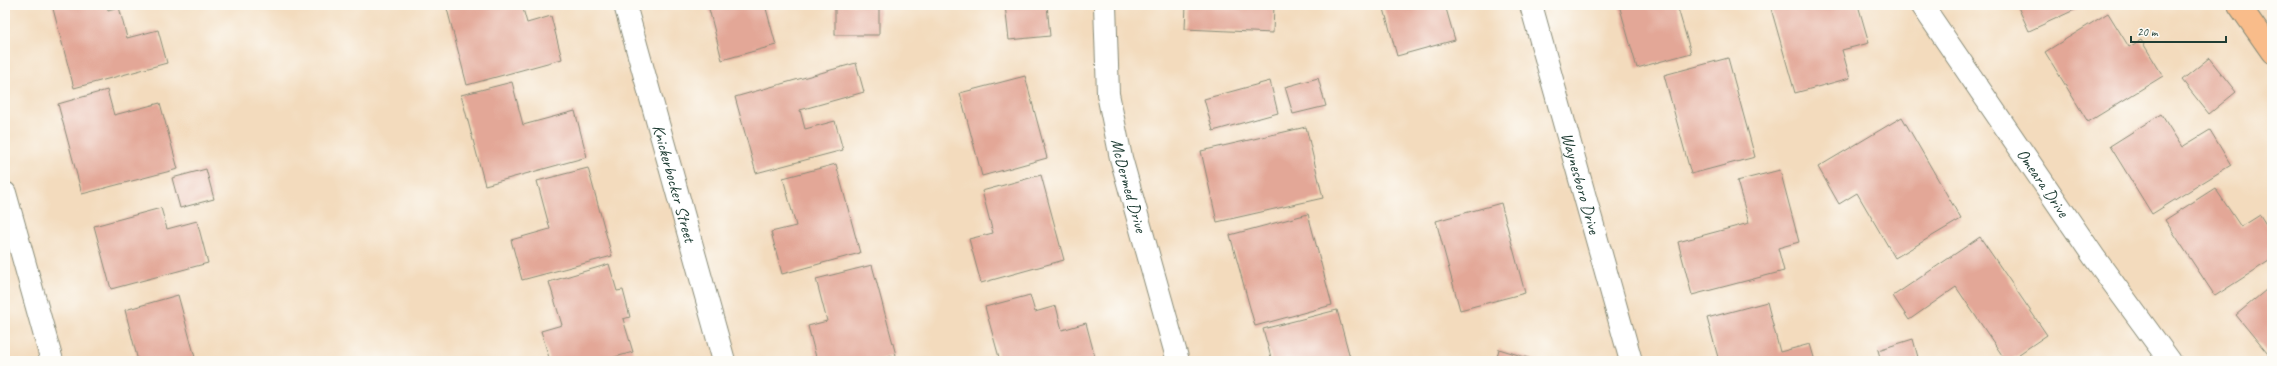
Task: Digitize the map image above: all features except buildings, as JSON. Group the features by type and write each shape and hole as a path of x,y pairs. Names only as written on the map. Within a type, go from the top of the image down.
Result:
{"main road":[{"path":"2239,5 2272,52"}],"street":[{"name":"Knickerbocker Street","path":"626,5 724,361"},
{"name":"McDermed Drive","path":"1105,5 1108,94 1121,158 1178,361"},
{"name":"Waynesboro Drive","path":"1531,5 1631,361"},
{"name":"Omeara Drive","path":"1922,5 2094,257 2167,360"},
{"path":"5,193 52,361"}]}
